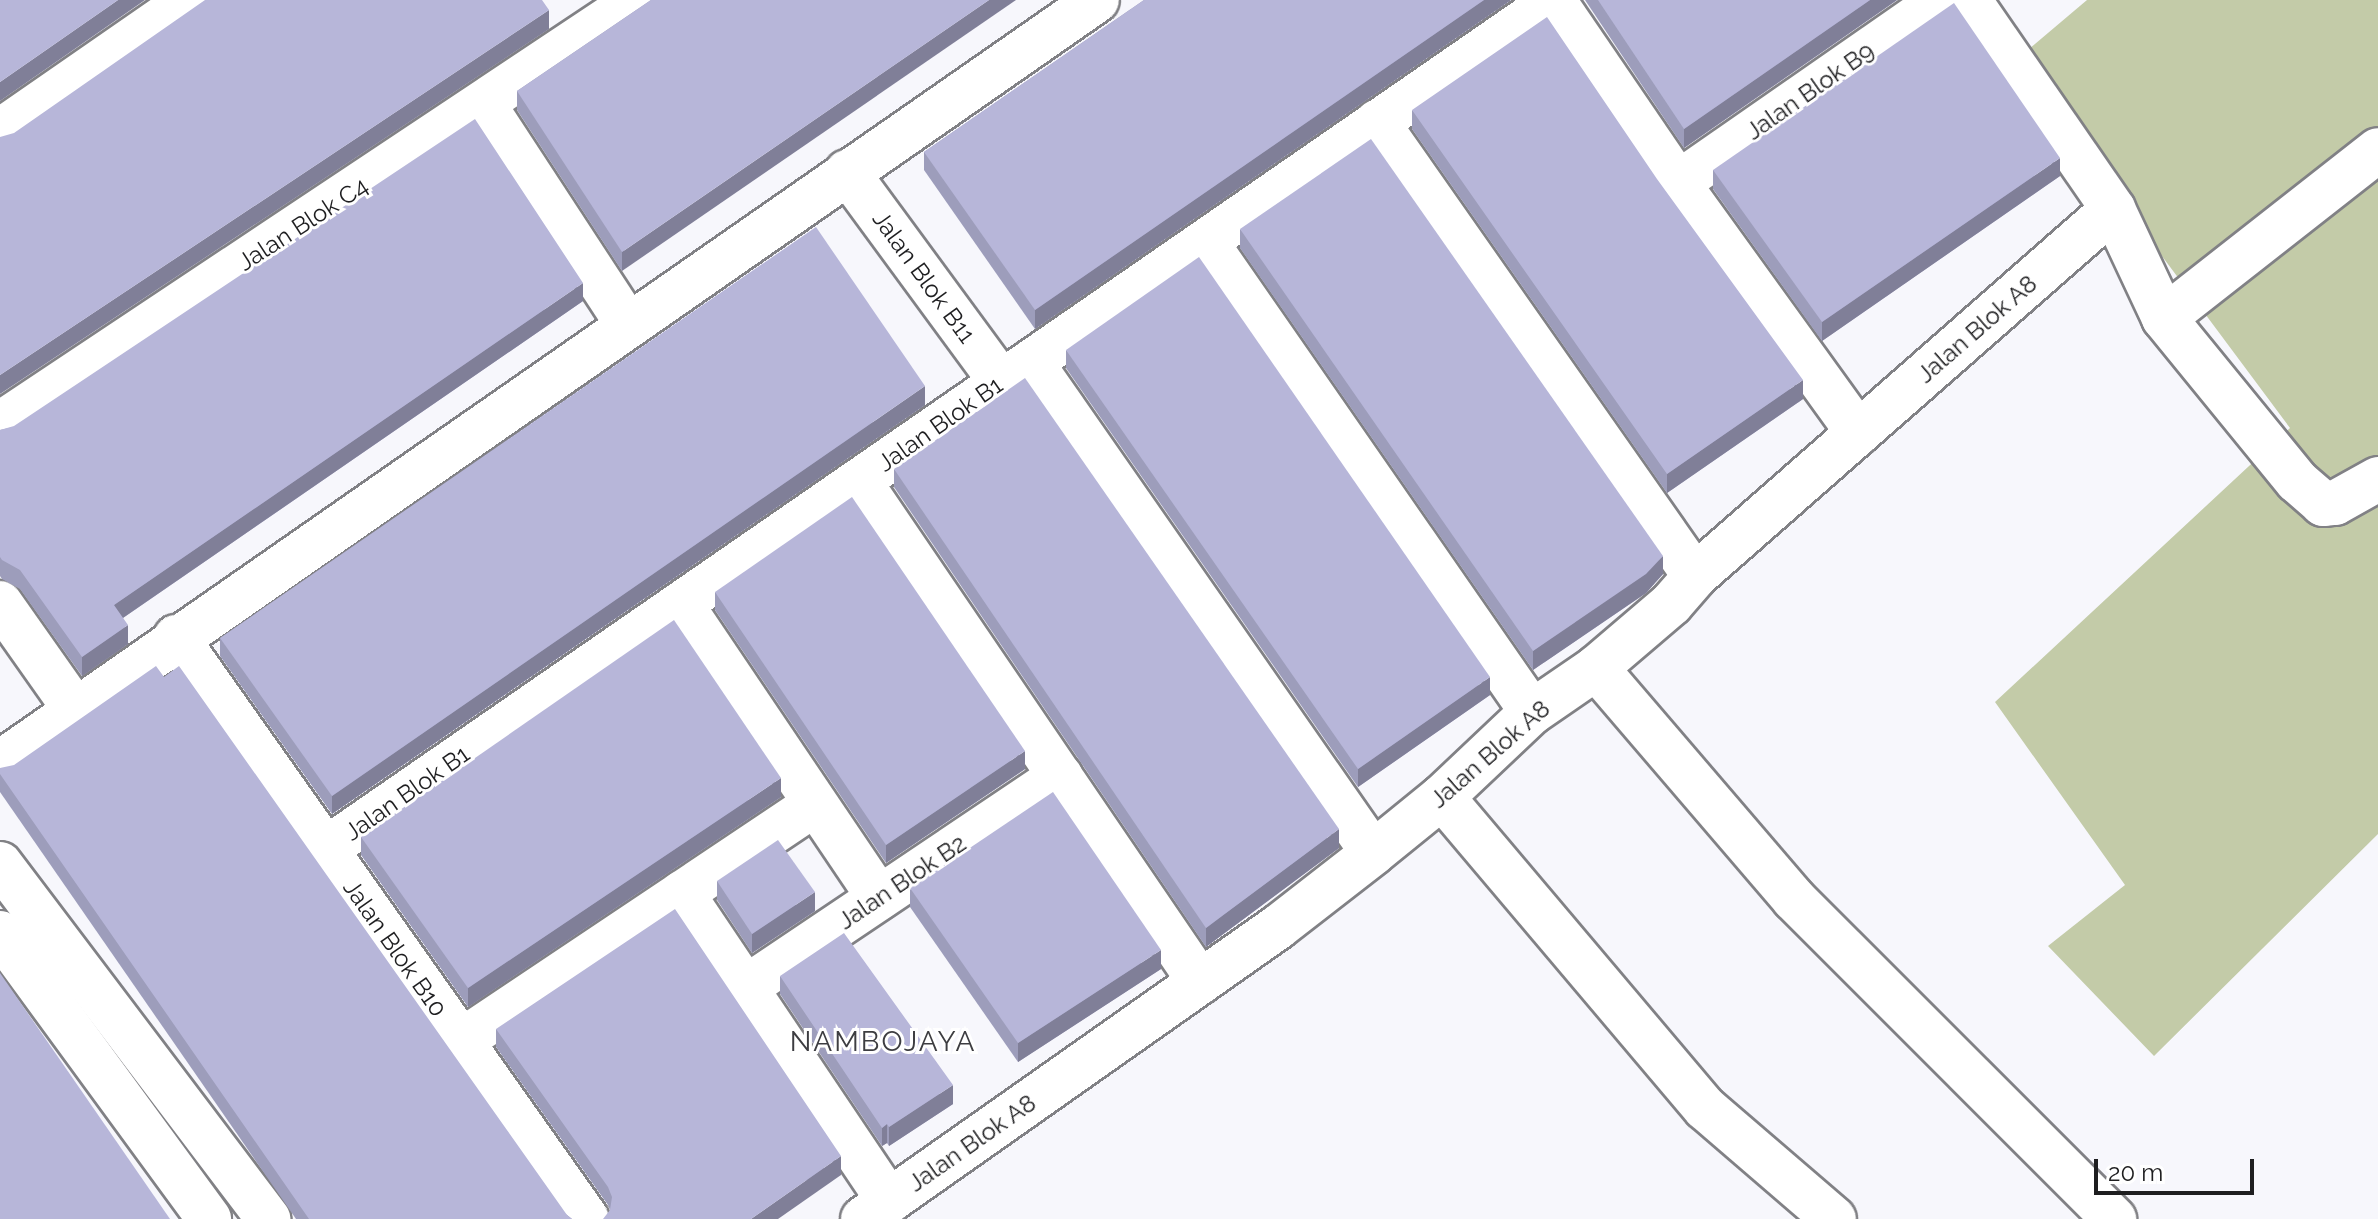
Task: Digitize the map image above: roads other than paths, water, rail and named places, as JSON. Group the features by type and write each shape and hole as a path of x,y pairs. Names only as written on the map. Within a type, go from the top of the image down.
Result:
{"street":[{"path":"0,131 189,0"},
{"path":"0,763 176,637 1097,0"},
{"path":"1554,0 1678,183 1858,433"},
{"name":"Jalan Blok B1","path":"326,849 1554,0"},
{"name":"Jalan Blok B9","path":"1678,183 1941,0"},
{"path":"1969,0 2113,209 2164,318 2312,497 2323,504 2335,503 2378,479"},
{"name":"Jalan Blok C4","path":"0,424 484,105 611,7"},
{"path":"484,105 628,325"},
{"path":"1377,122 1695,576"},
{"path":"2164,318 2378,150"},
{"name":"Jalan Blok B11","path":"847,172 1016,372 1373,853"},
{"name":"Jalan Blok A8","path":"876,1210 1200,982 1373,853 1442,797 1532,712 1596,668 1671,604 1695,576 2113,209"},
{"path":"1206,242 1532,712"},
{"path":"2312,497 2378,447"},
{"path":"859,481 1200,982"},
{"path":"0,603 74,708"},
{"path":"681,604 879,898"},
{"name":"Jalan Blok B10","path":"176,637 461,1041 568,1212"},
{"path":"1596,668 1794,899 2114,1219"},
{"name":"Jalan Blok B2","path":"745,988 1060,776"},
{"path":"1442,797 1705,1108 1834,1219"},
{"path":"461,1041 815,804"},
{"path":"0,864 268,1219"},
{"path":"682,893 745,988 876,1210"},
{"path":"0,933 209,1219"}],"district":[{"name":"NAMBOJAYA","path":"883,1042"}]}
